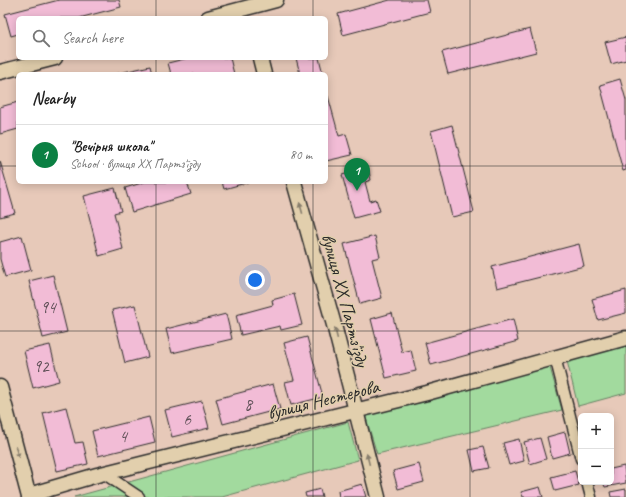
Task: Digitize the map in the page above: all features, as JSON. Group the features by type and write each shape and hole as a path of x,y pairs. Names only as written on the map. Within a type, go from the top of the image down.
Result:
{"street":[{"path":"216,16 276,0"},
{"path":"0,72 47,60"},
{"path":"260,60 264,72"},
{"name":"вулиця XX Партз'їзду","path":"295,184 378,497"},
{"name":"вулиця Нестерова","path":"29,496 103,474 356,411 626,338"},
{"path":"555,358 578,449"},
{"path":"0,387 29,496"},
{"path":"103,474 139,497"},
{"path":"588,485 591,497"}],"green space":[{"path":"626,345 626,393 578,406 567,361"},
{"path":"549,364 562,410 377,454 365,415"},
{"path":"348,422 358,460 222,497 74,497"}],"building":[{"path":"59,0 119,0 121,7 87,16 16,16 16,35 11,36 5,14"},
{"path":"390,0 427,0 430,12 343,35 338,14"},
{"path":"530,29 536,52 448,74 442,52"},
{"path":"626,37 626,60 611,64 605,42"},
{"path":"180,60 230,60 234,72 170,72 168,63"},
{"path":"296,60 320,60 322,72 300,72"},
{"path":"150,66 152,72 124,72"},
{"path":"620,79 626,100 626,170 623,171 600,85"},
{"path":"328,96 339,136 346,134 352,155 328,161"},
{"path":"16,103 16,130 0,134 0,107"},
{"path":"452,125 474,212 452,217 431,131"},
{"path":"0,161 15,213 0,217"},
{"path":"368,168 371,180 365,182 370,201 376,199 380,211 354,218 342,175"},
{"path":"138,184 188,184 191,194 132,212 125,188"},
{"path":"223,184 242,184 224,189"},
{"path":"115,188 121,211 114,213 123,249 99,256 84,196"},
{"path":"22,236 31,270 5,277 0,259 0,242"},
{"path":"375,236 380,257 372,259 382,298 360,304 344,244"},
{"path":"579,244 584,266 497,288 492,267"},
{"path":"53,275 67,332 43,338 29,281"},
{"path":"626,290 626,313 598,320 592,299"},
{"path":"294,294 302,325 281,330 280,326 241,335 236,315 273,305 272,300"},
{"path":"135,305 148,357 125,363 112,310"},
{"path":"392,313 402,352 411,350 416,371 386,378 371,319"},
{"path":"226,314 232,339 172,353 166,329"},
{"path":"513,319 518,341 431,365 425,343"},
{"path":"307,337 323,397 291,405 285,382 294,380 284,343"},
{"path":"50,345 59,381 33,388 24,351"},
{"path":"273,384 280,409 223,424 216,399"},
{"path":"202,401 209,428 172,437 165,410"},
{"path":"66,407 75,443 83,442 88,464 57,471 43,413"},
{"path":"149,417 155,442 98,456 92,431"},
{"path":"565,432 570,453 552,458 547,437"},
{"path":"540,438 546,459 530,464 524,442"},
{"path":"519,439 524,461 509,465 503,443"},
{"path":"483,447 489,468 474,471 469,450"},
{"path":"419,464 424,482 398,489 393,471"},
{"path":"624,466 626,483 605,487 604,485 614,485 614,468"},
{"path":"575,471 579,485 555,491 551,477"},
{"path":"362,484 366,497 339,497 338,491"},
{"path":"540,487 543,497 523,497 521,492"},
{"path":"320,489 322,497 306,497 305,493"},
{"path":"626,489 626,497 611,497 610,492"}],"place":[{"name":"\"Вечірня школа\"","path":"357,191"}]}
